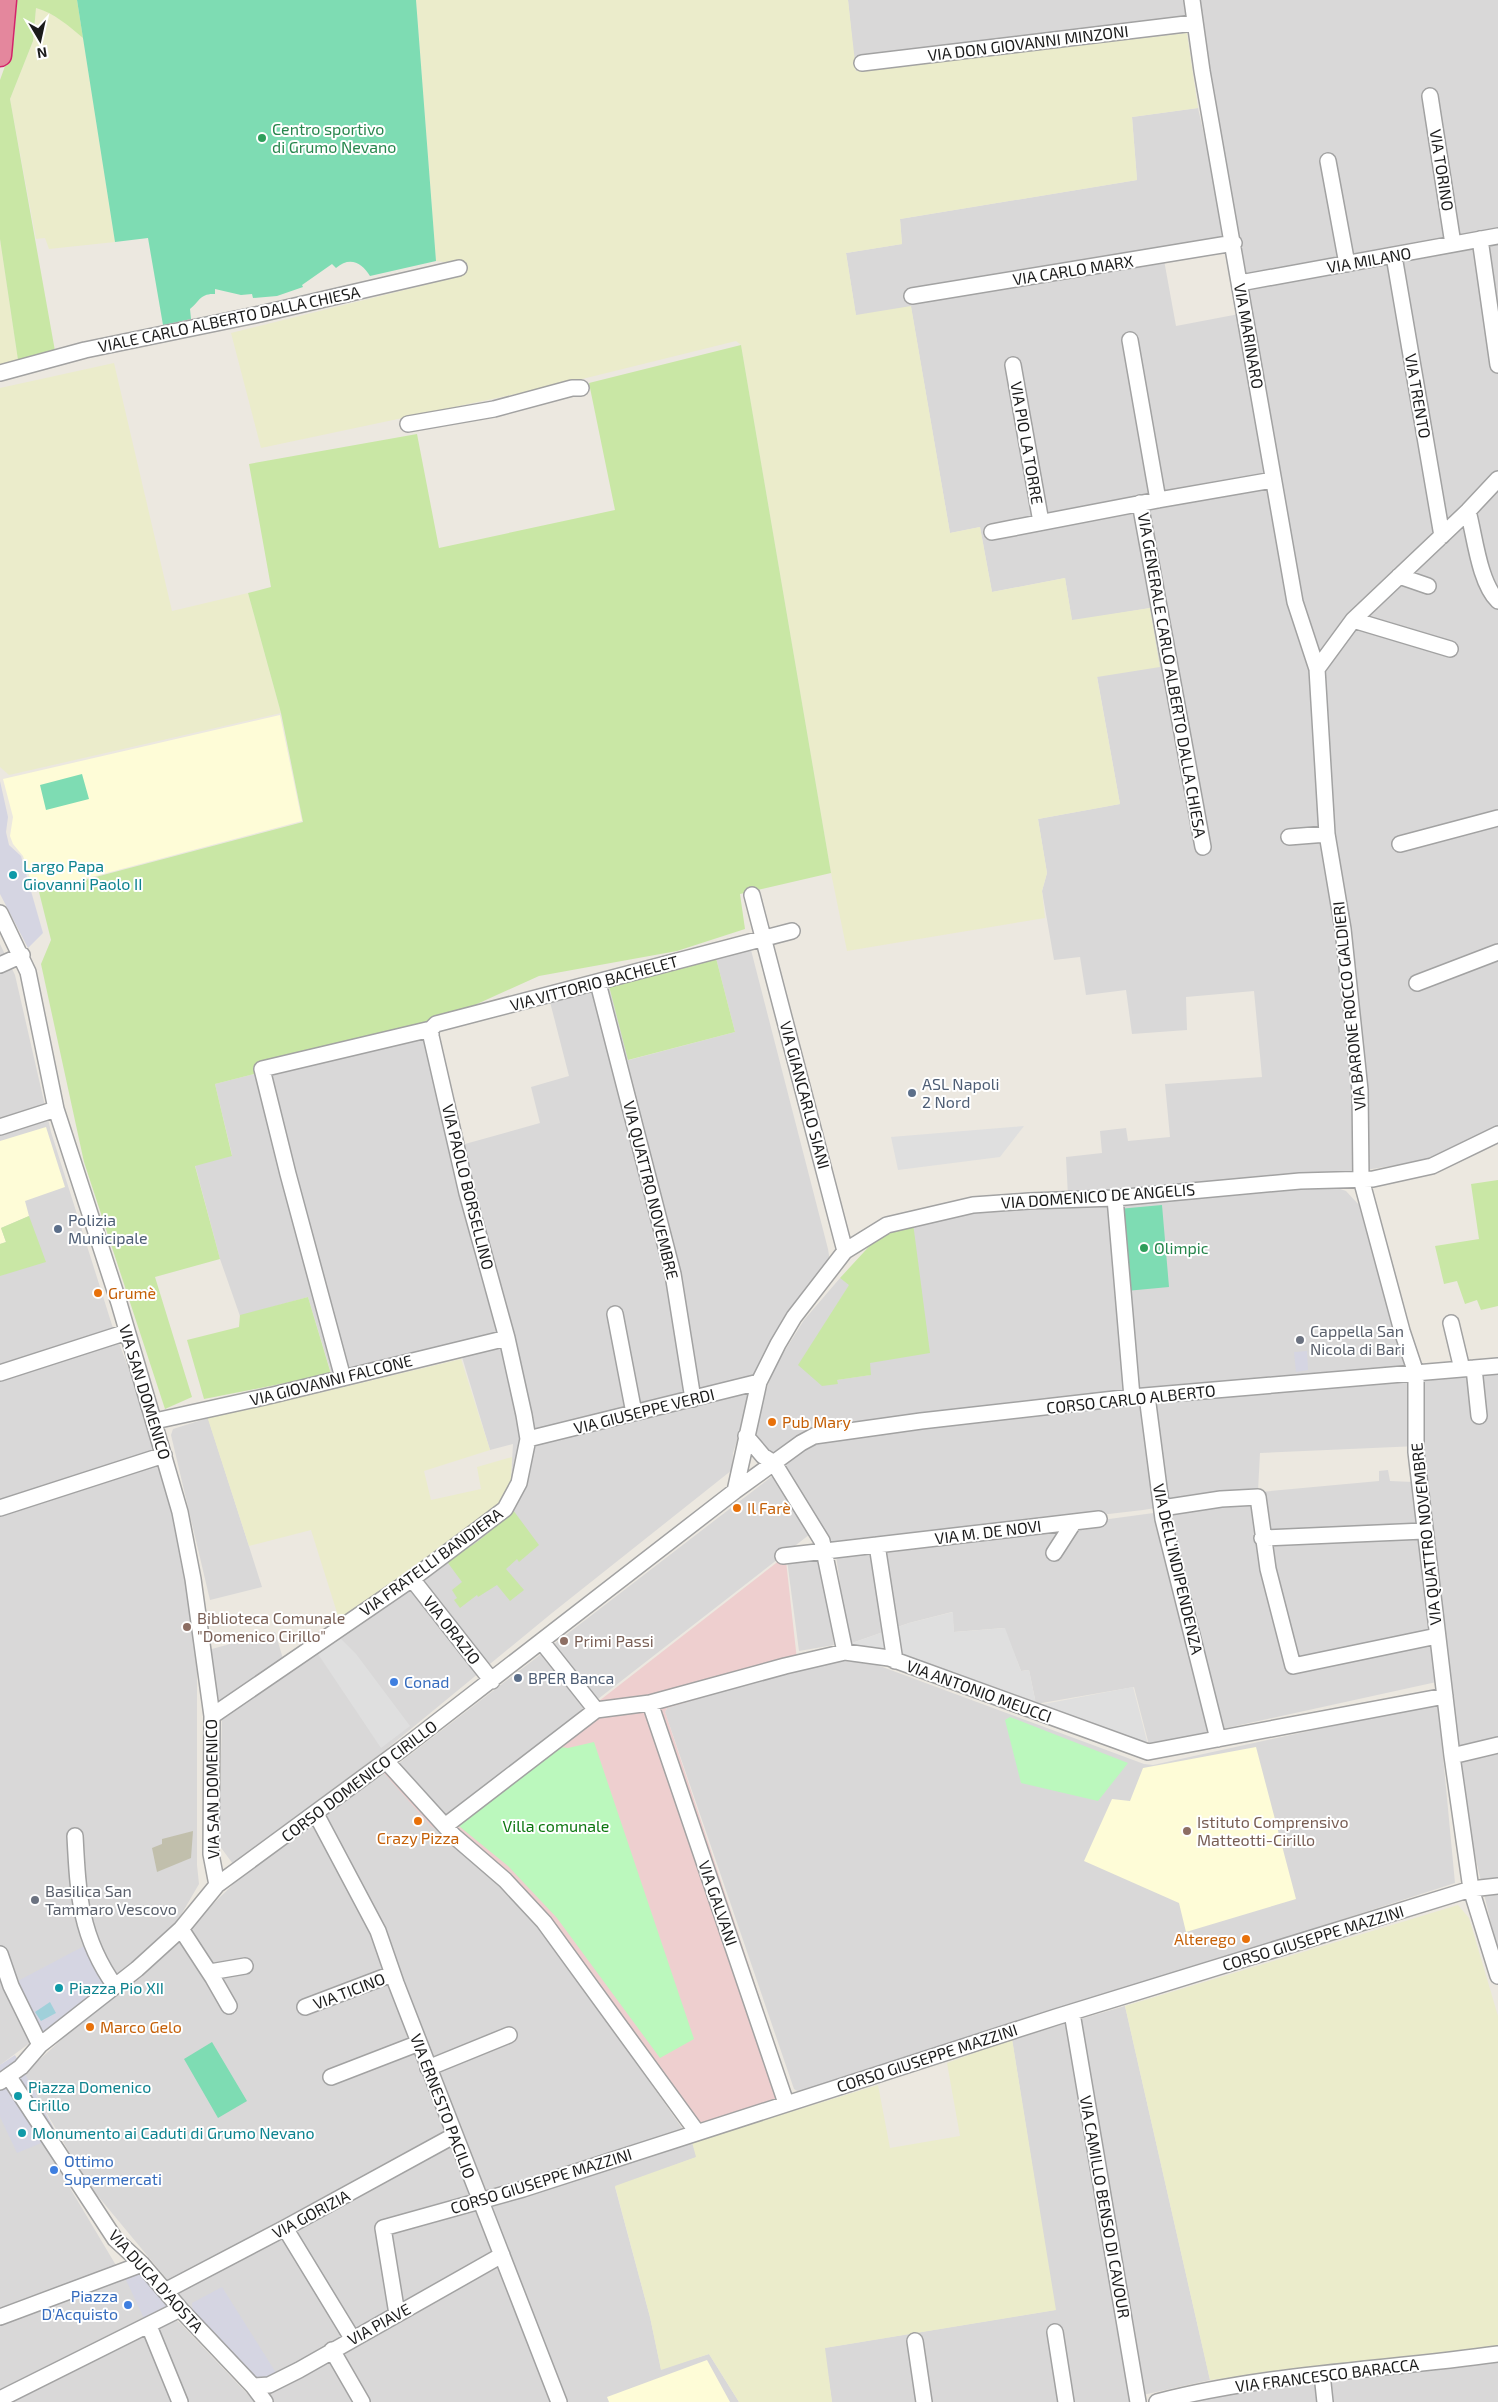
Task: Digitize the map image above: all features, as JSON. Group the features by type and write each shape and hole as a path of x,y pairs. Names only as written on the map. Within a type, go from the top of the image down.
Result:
{"highway":[{"path":"0,55 5,0"}],"street":[{"name":"VIA MARINARO","path":"1192,0 1194,23 1234,243 1295,602 1317,670"},
{"name":"VIA DON GIOVANNI MINZONI","path":"862,63 1194,23"},
{"name":"VIA TORINO","path":"1430,96 1453,244"},
{"path":"1328,161 1347,264"},
{"name":"VIA MILANO","path":"1240,283 1498,236"},
{"path":"1480,239 1498,365"},
{"name":"VIA CARLO MARX","path":"912,296 1234,243"},
{"name":"VIA TRENTO","path":"1394,256 1442,536"},
{"name":"VIALE CARLO ALBERTO DALLA CHIESA","path":"0,373 85,350 260,314 459,268"},
{"path":"1130,340 1158,500"},
{"name":"VIA PIO LA TORRE","path":"1013,365 1040,522"},
{"path":"408,424 494,409 572,388 581,388"},
{"path":"1317,670 1353,620 1468,511 1498,479"},
{"path":"992,532 1140,503 1273,480"},
{"name":"VIA GENERALE CARLO ALBERTO DALLA CHIESA","path":"1140,503 1203,847"},
{"path":"1468,511 1486,583 1491,594 1498,601"},
{"path":"1399,576 1428,586"},
{"path":"1353,620 1450,648"},
{"name":"VIA BARONE ROCCO GALDIERI","path":"1317,670 1327,834 1343,929 1360,1090 1361,1179 1402,1331 1416,1373"},
{"path":"1400,844 1498,818"},
{"path":"1289,837 1327,834"},
{"name":"VIA GIANCARLO SIANI","path":"752,895 845,1251"},
{"name":"VIA SAN DOMENICO","path":"0,913 22,955 34,997 52,1111 127,1332 155,1421 180,1512 193,1580 212,1716 211,1854 217,1885"},
{"name":"VIA VITTORIO BACHELET","path":"343,1378 288,1174 262,1068 431,1032 436,1024 792,932"},
{"path":"1417,983 1498,952"},
{"path":"0,965 22,955"},
{"name":"VIA QUATTRO NOVEMBRE","path":"598,982 673,1274 693,1399"},
{"name":"VIA PAOLO BORSELLINO","path":"431,1032 467,1193 507,1338"},
{"path":"0,1127 52,1111"},
{"name":"VIA DOMENICO DE ANGELIS","path":"845,1251 887,1225 939,1211 1014,1202 1115,1198 1249,1184 1373,1179 1432,1166 1498,1134"},
{"name":"VIA DELL'INDIPENDENZA","path":"1115,1198 1140,1397 1162,1508 1218,1739"},
{"path":"734,1492 759,1382 794,1317 845,1251"},
{"path":"615,1314 634,1413"},
{"path":"1451,1323 1468,1369 1479,1416"},
{"path":"0,1373 127,1332"},
{"name":"VIA GIOVANNI FALCONE","path":"155,1421 507,1338"},
{"name":"VIA FRATELLI BANDIERA","path":"212,1716 412,1578 505,1509 519,1483 528,1439 507,1338"},
{"name":"CORSO CARLO ALBERTO","path":"734,1492 802,1443 814,1436 829,1433 1140,1397 1498,1366"},
{"name":"VIA QUATTRO NOVEMBRE","path":"1416,1373 1416,1452 1452,1756 1471,1890 1498,1976"},
{"name":"VIA GIUSEPPE VERDI","path":"528,1439 759,1382"},
{"path":"746,1436 764,1456 774,1463 822,1541 846,1652"},
{"path":"0,1508 164,1455"},
{"name":"CORSO DOMENICO CIRILLO","path":"10,2076 40,2045 115,1986 181,1929 217,1885 316,1814 492,1681 734,1492"},
{"path":"1162,1508 1221,1499 1258,1497 1262,1538 1268,1569 1293,1666 1437,1636"},
{"name":"VIA M. DE NOVI","path":"824,1551 1099,1520"},
{"path":"1054,1553 1074,1522"},
{"path":"1262,1538 1424,1531"},
{"path":"877,1545 895,1661"},
{"path":"783,1556 824,1551"},
{"name":"VIA ORAZIO","path":"412,1578 492,1681"},
{"path":"445,1826 596,1710 542,1642"},
{"name":"VIA ANTONIO MEUCCI","path":"596,1710 650,1703 785,1666 846,1652 895,1661 1148,1752 1445,1696"},
{"name":"VIA GALVANI","path":"650,1703 786,2103"},
{"path":"1452,1756 1498,1744"},
{"path":"386,1761 445,1826 505,1880 544,1922 696,2132"},
{"name":"VIA ERNESTO PACILIO","path":"316,1814 378,1931 392,1974 428,2068 559,2402"},
{"path":"75,1836 84,1924 99,1962 115,1986"},
{"name":"CORSO GIUSEPPE MAZZINI","path":"397,2314 383,2228 523,2189 1072,2012 1471,1890 1498,1886"},
{"path":"181,1929 210,1972 229,2006"},
{"path":"0,1954 11,1986 40,2045"},
{"path":"210,1972 245,1966"},
{"name":"VIA TICINO","path":"306,2008 392,1974"},
{"name":"VIA CAMILLO BENSO DI CAVOUR","path":"1072,2012 1138,2402"},
{"path":"428,2068 509,2035"},
{"path":"331,2077 419,2043"},
{"name":"VIA DUCA D'AOSTA","path":"10,2076 115,2239 142,2264 180,2310 253,2386 265,2402"},
{"name":"VIA GORIZIA","path":"165,2291 455,2135"},
{"path":"285,2228 352,2338"},
{"name":"VIA PIAVE","path":"253,2386 269,2385 502,2255"},
{"path":"0,2317 142,2264"},
{"path":"0,2400 180,2310"},
{"path":"149,2326 180,2402"},
{"path":"1055,2332 1066,2402"},
{"path":"915,2341 924,2402"},
{"path":"332,2350 362,2402"},
{"name":"VIA FRANCESCO BARACCA","path":"1158,2402 1186,2394 1322,2374 1498,2354"},
{"path":"1322,2374 1325,2402"}],"shaded area":[{"path":"848,0 1184,0 1187,33 855,71"},
{"path":"1198,0 1498,0 1498,232 1243,275"},
{"path":"1198,108 1227,237 1162,249 1176,326 1239,314 1235,291 1498,245 1498,1125 1444,1154 1423,1161 1346,1173 1068,1196 1066,1157 1102,1153 1100,1131 1126,1128 1128,1141 1170,1137 1165,1084 1262,1077 1254,991 1186,997 1187,1030 1132,1034 1126,990 1086,995 1080,957 1054,960 1042,891 1047,873 1038,819 1120,804 1097,676 1150,608 1072,621 1065,578 992,592 980,527 950,533 911,307 856,316 846,253 902,244 900,219 1137,180 1132,117"},
{"path":"280,715 302,821 39,891 36,880 31,881 23,856 13,844 10,836 13,817 3,779"},
{"name":"Largo Papa Giovanni Paolo II","path":"0,781 8,817 6,832 9,845 21,856 43,933 28,948 0,894"},
{"path":"0,944 15,975 51,1132 112,1325 140,1398 168,1492 188,1599 197,1672 197,1865 199,1884 174,1927 130,1969 0,2065"},
{"path":"751,950 830,1262 753,1390 733,1453 732,1470 552,1613 384,1751 233,1864 219,1845 222,1714 208,1650 275,1632 284,1662 502,1505 511,1480 513,1444 490,1450 462,1357 336,1389 308,1297 240,1316 220,1259 195,1165 232,1155 215,1084 425,1030 437,1030 465,1144 540,1123 531,1087 569,1076 550,1002 609,986 629,1060 735,1032 716,958"},
{"path":"1024,1126 1000,1157 898,1170 891,1137"},
{"path":"46,1127 65,1187 25,1201 29,1216 1,1228 6,1242 0,1244 0,1141"},
{"path":"1332,1186 1346,1191 1359,1205 1411,1382 1498,1374 1498,1953 1472,1843 1418,1446 1260,1453 1258,1491 1143,1510 835,1546 782,1470 751,1434 774,1368 804,1320 840,1278 850,1284 799,1365 837,1384 837,1380 870,1375 869,1363 913,1223 1012,1207 1019,1210 1201,1193"},
{"path":"1307,1351 1308,1370 1296,1372 1294,1352"},
{"path":"208,1418 262,1587 210,1600 171,1435 173,1429"},
{"path":"1388,1470 1390,1481 1413,1482 1441,1681 1149,1745 1134,1687 1036,1704 1029,1670 1021,1671 1004,1628 954,1632 952,1612 909,1623 849,1644 836,1556 1183,1509 1260,1492 1379,1481 1379,1471"},
{"path":"775,1474 814,1531 580,1713 496,1880 538,1924 692,2142 697,2157 615,2187 650,2317 661,2369 709,2354 739,2402 270,2402 217,2328 190,2307 87,2183 24,2074 75,2027 133,1982 182,1938 254,1864 398,1764"},
{"path":"820,1555 834,1645 799,1651 787,1560"},
{"path":"780,1560 786,1561 798,1669 667,1708 665,1712 792,2096 687,2131 538,1924 459,1844 431,1826 382,1771 395,1762 442,1819 587,1711 543,1656 556,1647 599,1701"},
{"path":"953,1612 954,1632 1005,1628 1021,1671 1029,1670 1036,1704 951,1671 849,1644 909,1623"},
{"path":"339,1637 356,1654 410,1726 381,1748 318,1654"},
{"path":"843,1661 869,1662 1144,1764 1153,1765 1438,1703 1455,1883 914,2058 799,2092 794,2089 665,1712 667,1708 798,1669"},
{"path":"1133,1687 1148,1745 1039,1705"},
{"name":"Istituto Comprensivo Matteotti-Cirillo","path":"1256,1747 1296,1899 1186,1932 1179,1903 1084,1861 1112,1799 1130,1801 1143,1768"},
{"path":"193,1831 191,1858 157,1872 152,1848 162,1844 162,1839"},
{"name":"Piazza Pio XII","path":"86,1945 108,1984 41,2037 12,1984"},
{"path":"1125,2006 1210,2380 1143,2395 1130,2402 832,2402 824,2348 1055,2310 1012,2039"},
{"name":"Piazza Domenico Cirillo","path":"15,2055 58,2136 17,2153 0,2117 0,2065"},
{"path":"0,2113 42,2141 117,2267 182,2325 255,2402 0,2402"},
{"path":"146,2256 186,2306 147,2325 120,2267"},
{"path":"222,2287 278,2376 265,2387 193,2316 192,2303"},
{"path":"707,2360 730,2402 609,2402 607,2397"},
{"path":"1498,2361 1498,2402 1183,2402 1304,2383 1412,2373"}],"green space":[{"path":"17,0 77,0 83,38 55,17 36,8 33,41 10,99 55,351 18,360 0,239 0,80 14,41"},
{"name":"Centro sportivo di Grumo Nevano","path":"77,0 416,0 436,261 370,276 355,263 346,262 336,268 332,264 302,285 303,287 277,296 253,298 252,294 241,295 215,289 215,294 203,296 190,309 191,319 163,325 148,238 115,242"},
{"path":"416,0 848,0 856,71 1187,33 1198,108 1132,117 1137,180 900,219 902,244 846,253 856,315 911,306 950,533 980,527 992,592 1065,578 1072,620 1150,608 1160,667 1097,677 1120,804 1038,819 1047,873 1042,891 1045,918 847,951 831,873 741,345 736,341 554,386 261,448 231,333 457,277 451,263 436,261"},
{"path":"36,8 46,11 67,24 83,38 115,242 49,249 45,238 36,239 10,99 33,41"},
{"path":"0,239 18,360 0,365"},
{"path":"741,345 831,873 740,894 745,929 677,951 539,976 425,1030 215,1084 232,1156 195,1166 220,1259 155,1277 192,1397 165,1409 84,1162 41,964 51,940 39,892 303,822 281,713 248,593 271,587 249,464 417,434 439,548 615,510 589,383"},
{"path":"114,363 172,611 248,593 281,713 9,775 0,767 0,388"},
{"path":"82,774 89,799 46,810 40,785"},
{"path":"716,958 735,1032 628,1060 609,986"},
{"path":"1498,1180 1498,1306 1481,1310 1477,1300 1465,1304 1457,1281 1444,1284 1435,1246 1479,1239 1471,1184"},
{"name":"Olimpic","path":"1162,1205 1169,1287 1126,1291 1118,1209"},
{"path":"29,1216 46,1262 0,1276 0,1244 6,1242 1,1228"},
{"path":"913,1223 930,1353 870,1363 871,1375 837,1380 838,1384 822,1386 798,1365 849,1285 840,1278 875,1240"},
{"path":"308,1297 331,1374 204,1399 187,1340 239,1327 240,1315"},
{"path":"461,1359 490,1450 424,1471 431,1500 481,1489 477,1467 512,1457 511,1480 502,1505 339,1619 311,1530 249,1546 207,1416 319,1393"},
{"path":"513,1510 539,1545 519,1562 517,1559 506,1569 524,1590 510,1601 497,1585 478,1597 477,1595 460,1608 454,1600 457,1598 452,1590 462,1582 445,1559 473,1545"},
{"path":"1010,1717 1128,1763 1098,1801 1021,1783 1005,1720"},
{"name":"Villa comunale","path":"594,1742 694,2039 660,2058 557,1918 508,1866 454,1822 560,1747 568,1748"},
{"path":"1458,1905 1469,1918 1498,2016 1498,2347 1210,2380 1125,2006"},
{"path":"1012,2039 1056,2310 825,2348 832,2402 739,2402 709,2354 661,2370 650,2317 615,2186 696,2157 692,2142 878,2085 890,2148 960,2136 947,2063"},
{"path":"212,2042 247,2101 218,2118 184,2059"}],"water":[{"path":"50,2002 56,2013 41,2021 35,2012"}],"place":[{"name":"Centro sportivo di Grumo Nevano","path":"262,138"},
{"name":"Largo Papa Giovanni Paolo II","path":"13,875"},
{"name":"ASL Napoli 2 Nord","path":"912,1093"},
{"name":"Polizia Municipale","path":"58,1229"},
{"name":"Olimpic","path":"1144,1248"},
{"name":"Grumè","path":"98,1293"},
{"name":"Cappella San Nicola di Bari","path":"1300,1340"},
{"name":"Pub Mary","path":"772,1422"},
{"name":"Il Farè","path":"737,1508"},
{"name":"Biblioteca Comunale \"Domenico Cirillo\"","path":"187,1627"},
{"name":"Primi Passi","path":"564,1641"},
{"name":"BPER Banca","path":"518,1678"},
{"name":"Conad","path":"394,1682"},
{"name":"Crazy Pizza","path":"418,1821"},
{"name":"Istituto Comprensivo Matteotti-Cirillo","path":"1187,1831"},
{"name":"Basilica San Tammaro Vescovo","path":"35,1900"},
{"name":"Alterego","path":"1246,1939"},
{"name":"Piazza Pio XII","path":"59,1988"},
{"name":"Marco Gelo","path":"90,2027"},
{"name":"Piazza Domenico Cirillo","path":"18,2096"},
{"name":"Monumento ai Caduti di Grumo Nevano","path":"22,2133"},
{"name":"Ottimo Supermercati","path":"54,2170"},
{"name":"Piazza D'Acquisto","path":"128,2305"}]}
